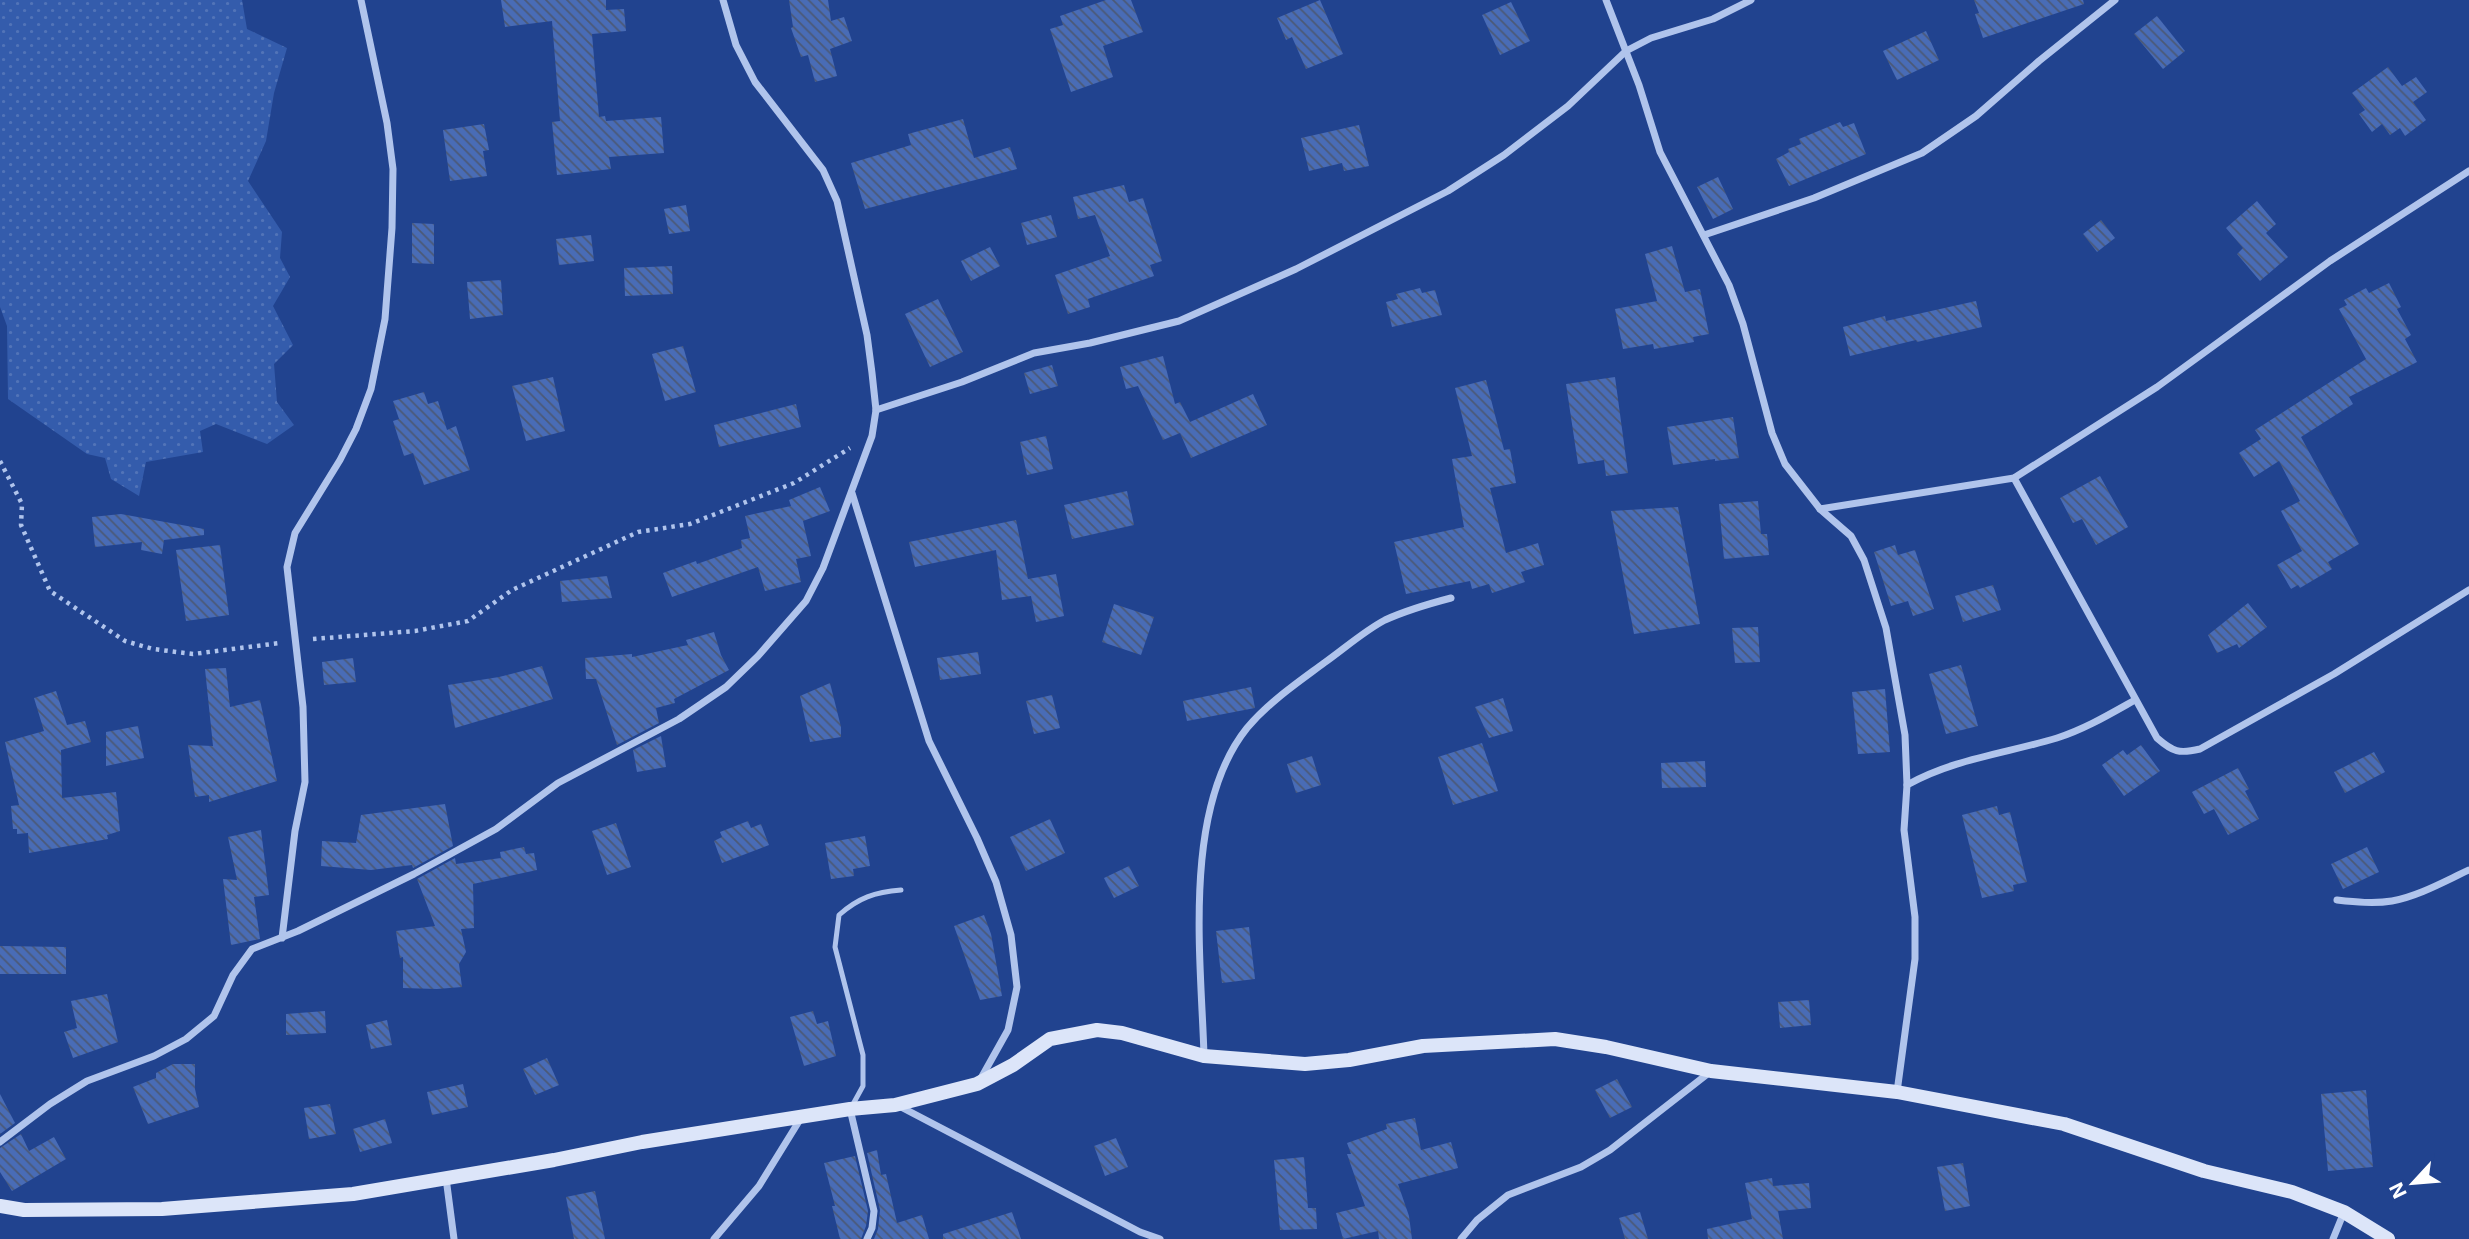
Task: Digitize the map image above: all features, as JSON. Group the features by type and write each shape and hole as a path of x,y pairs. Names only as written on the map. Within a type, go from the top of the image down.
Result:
{"street":[{"path":"282,937 295,831 305,782 303,707 287,567 295,533 356,429 371,389 385,319 392,228 393,169 387,123 361,0"},
{"path":"0,1142 50,1104 87,1081 154,1056 186,1039 214,1016 233,975 252,949 414,874 496,829 558,783 679,719 726,687 758,656 806,601 823,568 873,436 876,410 867,335 836,201 823,170 755,82 736,45 723,0"},
{"path":"1606,0 1660,152 1729,285 1743,324 1772,433 1786,464 1820,509 1851,536 1864,560 1883,617 1905,735 1907,785 1904,830 1915,917 1915,960 1897,1091"},
{"path":"876,410 962,382 1034,353 1090,343 1179,321 1297,269 1448,191 1504,155 1568,106 1626,51 1651,38 1713,19 1751,0"},
{"path":"1703,235 1814,198 1922,153 1976,116 2115,0"},
{"path":"1820,509 2014,478 2157,387 2330,261 2469,171"},
{"path":"2014,478 2157,738 2169,749 2183,753 2200,749 2334,674 2469,590"},
{"path":"852,492 929,741 996,882 1011,935 1017,987 1008,1030 978,1084"},
{"path":"1204,1056 1199,901 1203,853 1212,804 1224,765 1246,729 1275,699 1383,621 1417,606 1451,598"},
{"path":"1907,785 1929,773 2090,726 2135,700"},
{"path":"2337,900 2371,903 2394,901 2419,893 2469,870"},
{"path":"0,1206 24,1210 163,1209 354,1194 642,1142 850,1109 895,1105 978,1084 1013,1065 1050,1039 1097,1030 1122,1033 1204,1056 1305,1064 1349,1060 1423,1046 1555,1040 1606,1047 1711,1071 1897,1091 2064,1124 2204,1171 2292,1192 2344,1212 2388,1239"},
{"path":"1461,1239 1477,1220 1507,1195 1581,1167 1601,1156 1711,1071"},
{"path":"895,1105 1160,1239"},
{"path":"850,1109 874,1211 872,1228 867,1239"},
{"path":"714,1239 759,1186 802,1117"},
{"path":"446,1177 454,1239"},
{"path":"2333,1239 2344,1212"}],"lane":[{"path":"850,1109 863,1086 863,1055 835,947 839,915 854,901 878,892 901,890"}],"path":[{"path":"0,461 22,504 21,525 50,591 125,641 153,649 193,654 294,641 415,631 468,621 512,590 638,532 690,524 794,483 873,436"}],"shaded area":[{"path":"0,0 242,0 247,29 287,48 274,93 266,141 248,181 282,232 280,258 290,277 273,306 293,345 274,364 277,402 294,425 267,444 216,424 200,431 203,452 146,462 139,496 111,479 105,458 87,454 8,399 7,326 0,307"}],"building":[{"path":"501,0 606,0 606,10 624,9 626,31 592,34 599,117 605,116 606,121 661,117 664,153 609,157 611,169 557,175 552,122 560,121 552,21 505,27"},
{"path":"789,0 828,0 831,21 844,17 852,41 830,49 837,76 815,82 808,55 801,57 791,28"},
{"path":"1106,0 1131,0 1143,32 1103,46 1113,77 1071,92 1050,29 1063,25 1060,16"},
{"path":"1320,0 1343,54 1306,69 1292,37 1286,40 1277,18"},
{"path":"1974,0 2083,0 2084,4 1983,38 1975,14 1979,13"},
{"path":"1511,2 1530,41 1500,55 1482,15"},
{"path":"2157,16 2185,51 2163,69 2134,34"},
{"path":"1926,31 1939,60 1897,80 1883,51"},
{"path":"2388,67 2402,86 2416,77 2427,92 2413,102 2426,120 2405,136 2400,128 2390,135 2382,124 2372,132 2359,114 2365,110 2352,93"},
{"path":"963,119 974,158 1010,147 1017,169 865,209 851,163 911,145 908,134"},
{"path":"1840,122 1843,127 1854,123 1866,154 1789,186 1776,159 1789,152 1788,149 1801,144 1799,139"},
{"path":"484,124 489,150 483,151 487,176 450,181 443,130"},
{"path":"1359,125 1369,166 1344,171 1342,163 1309,171 1301,138"},
{"path":"1718,177 1733,209 1713,219 1697,187"},
{"path":"1124,185 1129,202 1143,198 1162,261 1150,265 1154,276 1088,299 1090,307 1068,314 1055,275 1110,256 1095,215 1078,219 1073,197"},
{"path":"2257,201 2276,224 2266,233 2288,257 2260,281 2237,254 2243,248 2226,228"},
{"path":"686,205 690,231 669,234 664,209"},
{"path":"1051,215 1057,237 1027,245 1021,223"},
{"path":"2101,220 2115,238 2097,252 2083,234"},
{"path":"412,223 434,224 434,264 412,263"},
{"path":"591,235 594,261 559,265 556,239"},
{"path":"1672,246 1685,292 1700,289 1709,334 1693,337 1694,342 1654,349 1653,344 1623,349 1615,309 1657,301 1645,254"},
{"path":"990,247 1000,266 971,281 961,261"},
{"path":"672,266 673,294 625,296 624,268"},
{"path":"501,280 503,315 470,319 467,282"},
{"path":"2389,283 2401,307 2397,309 2411,335 2405,339 2417,362 2349,397 2353,404 2301,437 2359,544 2328,562 2332,569 2300,588 2298,585 2291,589 2277,565 2302,551 2281,511 2300,501 2279,461 2254,477 2239,453 2261,439 2255,430 2366,359 2339,309 2347,305 2344,300 2366,288 2369,293"},
{"path":"1420,288 1422,293 1435,290 1442,315 1392,327 1386,302 1398,299 1396,294"},
{"path":"938,299 963,352 930,367 905,314"},
{"path":"1976,301 1982,327 1850,356 1843,327 1885,316 1886,321"},
{"path":"683,346 696,392 665,401 652,354"},
{"path":"1163,356 1175,404 1180,402 1190,422 1253,394 1267,425 1191,458 1180,433 1163,440 1138,386 1126,389 1120,367"},
{"path":"1052,365 1058,386 1030,394 1024,373"},
{"path":"553,377 565,431 526,441 512,386"},
{"path":"1615,377 1628,473 1606,476 1604,460 1578,464 1566,384"},
{"path":"1486,380 1504,450 1510,449 1516,483 1490,488 1506,553 1538,543 1544,565 1521,572 1525,582 1492,593 1489,584 1472,589 1470,581 1406,594 1394,542 1464,527 1452,459 1472,456 1455,388"},
{"path":"424,392 428,404 438,401 447,430 456,426 470,470 424,485 413,453 404,456 393,421 399,419 393,401"},
{"path":"796,404 801,427 719,447 714,425"},
{"path":"1733,417 1739,458 1673,465 1667,427"},
{"path":"1046,436 1053,469 1027,475 1020,442"},
{"path":"2100,476 2128,527 2096,545 2082,519 2073,523 2060,498"},
{"path":"820,487 830,511 803,521 811,556 796,559 801,582 765,591 758,567 672,597 663,573 742,548 741,540 750,538 745,516 791,506 789,500"},
{"path":"1127,491 1134,525 1072,539 1064,505"},
{"path":"1758,501 1761,534 1767,534 1769,555 1724,559 1719,504"},
{"path":"1678,507 1700,624 1634,634 1611,511"},
{"path":"121,514 204,529 204,535 164,540 162,554 141,550 142,542 95,547 92,517"},
{"path":"1016,520 1028,579 1056,574 1064,616 1036,622 1031,596 1002,600 996,550 915,567 909,542"},
{"path":"220,545 229,615 186,621 176,550"},
{"path":"1895,545 1898,555 1915,550 1934,609 1913,616 1908,601 1891,606 1874,552"},
{"path":"607,576 612,598 562,602 560,581"},
{"path":"1993,585 2001,610 1963,622 1955,596"},
{"path":"2248,603 2267,627 2239,648 2237,644 2217,653 2208,635"},
{"path":"1114,604 1154,617 1141,655 1102,642"},
{"path":"1758,627 1760,662 1735,663 1732,628"},
{"path":"714,632 729,670 674,699 675,703 656,708 659,723 617,745 596,679 586,679 585,658 632,654 632,657 688,645 686,640"},
{"path":"978,652 981,674 940,680 937,658"},
{"path":"353,658 356,682 324,685 322,662"},
{"path":"1961,665 1978,726 1946,734 1929,674"},
{"path":"542,666 553,699 455,728 448,685 499,677"},
{"path":"226,668 230,707 260,700 277,781 209,802 209,795 195,797 188,745 213,746 205,669"},
{"path":"830,683 841,737 810,742 800,696"},
{"path":"1251,687 1255,708 1187,721 1183,701"},
{"path":"1885,689 1890,752 1858,754 1852,692"},
{"path":"56,691 67,725 85,721 91,742 61,750 62,798 116,792 120,831 107,835 108,839 29,853 28,833 17,834 17,829 13,829 11,806 19,805 5,742 44,731 34,698"},
{"path":"1052,695 1060,728 1034,734 1026,701"},
{"path":"1503,698 1513,731 1489,738 1475,707"},
{"path":"138,726 144,758 106,766 106,732"},
{"path":"661,736 666,767 637,772 633,750"},
{"path":"1482,743 1498,791 1453,805 1438,757"},
{"path":"2141,745 2160,771 2124,796 2102,765 2123,750 2127,755"},
{"path":"2374,752 2385,772 2345,793 2334,772"},
{"path":"1312,756 1321,785 1296,793 1287,764"},
{"path":"1705,761 1706,787 1662,788 1661,763"},
{"path":"2238,768 2249,789 2245,791 2259,819 2228,835 2214,809 2204,814 2192,792"},
{"path":"445,804 453,846 413,868 412,865 371,870 321,866 322,841 356,843 361,815"},
{"path":"1997,806 1999,815 2010,812 2027,882 2013,885 2014,891 1982,898 1962,815"},
{"path":"1050,819 1065,853 1026,871 1010,837"},
{"path":"748,821 751,828 761,824 769,845 722,863 714,841 722,837 720,832"},
{"path":"616,823 631,867 607,875 592,831"},
{"path":"261,830 269,895 254,897 260,939 231,945 223,879 237,880 228,837"},
{"path":"865,836 870,866 853,869 854,876 831,879 825,843"},
{"path":"524,847 526,854 534,853 537,870 473,884 474,928 461,929 466,952 459,964 462,987 403,988 403,957 400,958 396,931 435,926 417,879 455,858 456,864 501,858 500,852"},
{"path":"2367,847 2379,872 2343,889 2331,864"},
{"path":"1129,866 1139,886 1114,898 1104,878"},
{"path":"984,915 991,934 1002,996 980,1000 954,926"},
{"path":"1249,927 1255,979 1222,983 1216,931"},
{"path":"0,946 66,947 66,974 0,974"},
{"path":"107,994 118,1042 73,1058 64,1032 77,1028 71,1001"},
{"path":"1809,1000 1811,1025 1780,1028 1778,1002"},
{"path":"325,1011 326,1033 286,1035 286,1014"},
{"path":"813,1011 817,1024 828,1021 836,1056 804,1066 790,1017"},
{"path":"387,1020 392,1045 371,1049 366,1025"},
{"path":"547,1058 559,1085 535,1095 523,1069"},
{"path":"173,1064 195,1064 195,1089 199,1107 148,1124 133,1087 156,1078 156,1073"},
{"path":"1617,1079 1632,1107 1610,1118 1595,1090"},
{"path":"463,1084 468,1107 432,1115 427,1092"},
{"path":"2366,1090 2373,1167 2328,1171 2321,1094"},
{"path":"0,1094 15,1123 0,1134"},
{"path":"330,1104 336,1134 309,1139 304,1108"},
{"path":"1415,1118 1421,1150 1451,1142 1458,1168 1398,1184 1409,1216 1412,1239 1379,1239 1378,1231 1343,1239 1336,1213 1365,1206 1347,1154 1351,1154 1347,1143 1387,1129 1386,1124"},
{"path":"385,1119 392,1143 360,1152 353,1129"},
{"path":"21,1134 29,1151 54,1137 66,1159 12,1191 0,1172 0,1148"},
{"path":"1116,1138 1128,1167 1105,1176 1094,1146"},
{"path":"877,1150 881,1175 886,1174 897,1223 922,1215 929,1239 874,1239 880,1210 867,1153"},
{"path":"855,1156 868,1211 866,1226 861,1239 840,1239 824,1163"},
{"path":"1304,1157 1308,1208 1316,1208 1317,1229 1280,1230 1274,1160"},
{"path":"1963,1163 1970,1206 1945,1211 1937,1167"},
{"path":"1772,1178 1773,1186 1809,1183 1811,1208 1778,1211 1783,1239 1708,1239 1707,1229 1752,1219 1745,1183"},
{"path":"595,1191 605,1239 574,1239 566,1197"},
{"path":"1012,1212 1021,1239 943,1239 943,1234"},
{"path":"1640,1212 1648,1239 1625,1239 1619,1218"}]}
